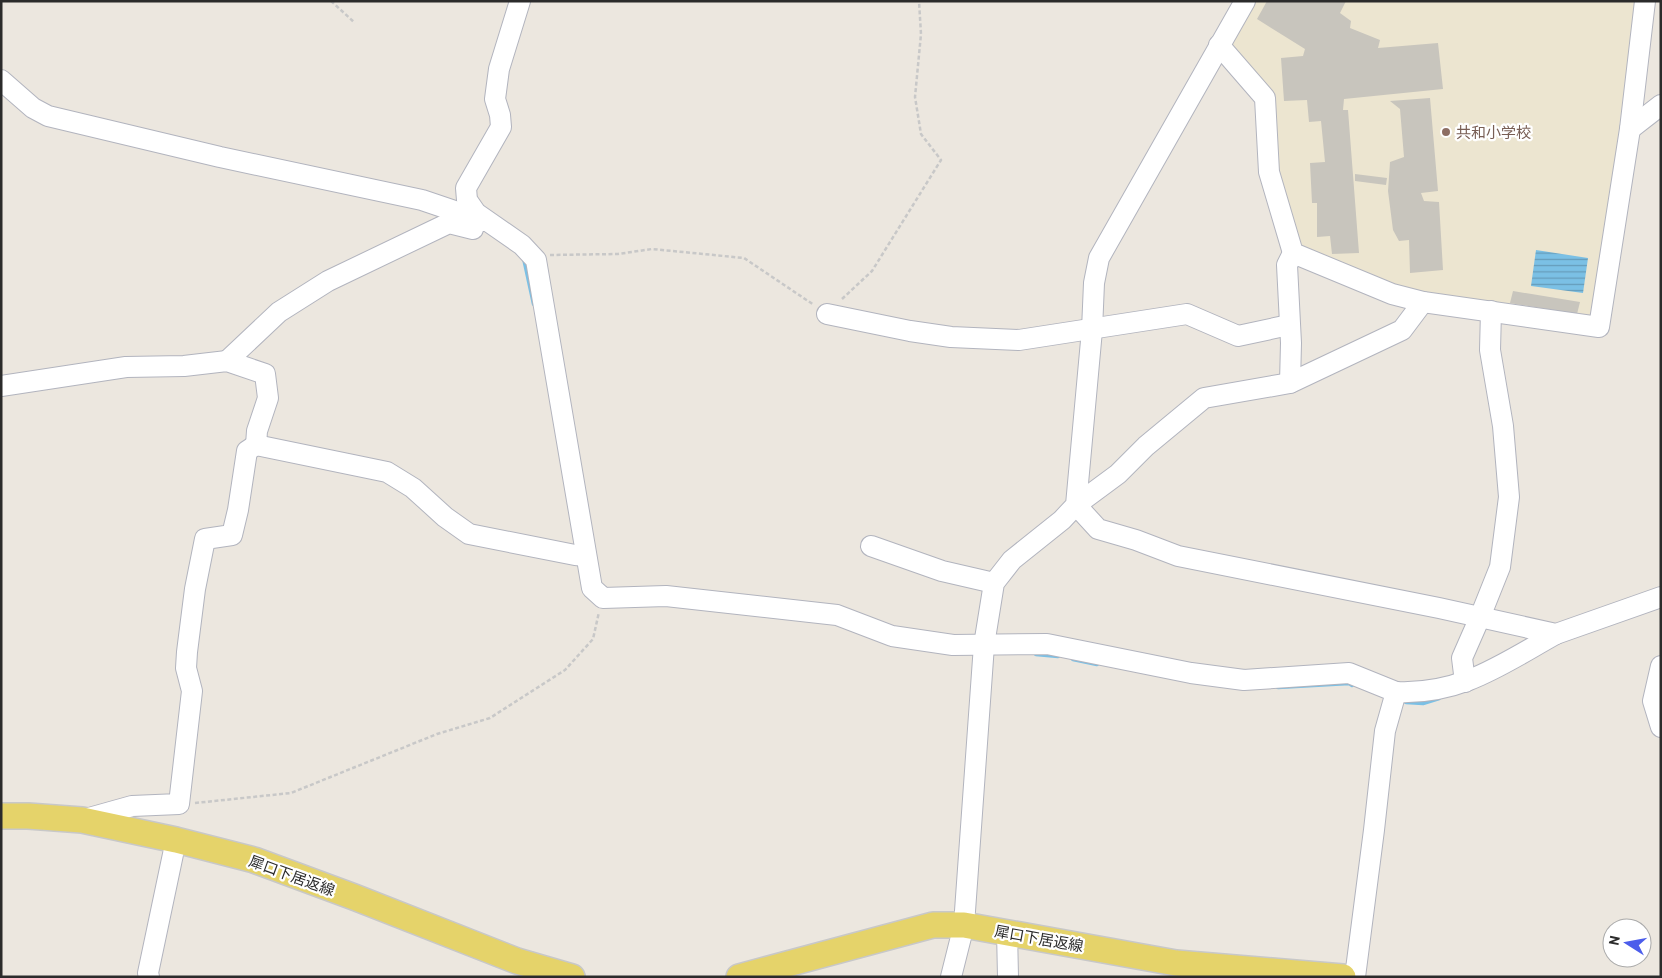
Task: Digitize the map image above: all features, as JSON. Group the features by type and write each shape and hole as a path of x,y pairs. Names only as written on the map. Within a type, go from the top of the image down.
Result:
{"main road":[{"name":"犀口下居返線","path":"1,816 82,820 176,840 254,860 517,961 572,977"},
{"name":"犀口下居返線","path":"739,977 933,925 964,925 1007,931 1176,962 1343,977"}],"street":[{"path":"520,1 499,69 495,99 500,115 501,127 466,188 467,200 476,213 522,245 536,260 580,555 592,588 602,598 666,596 837,615 892,636 953,645 1047,644 1191,673 1244,680 1349,673 1396,692 1417,693 1455,686 1475,679 1556,634 1661,597"},
{"path":"1245,1 1099,258 1094,283 1092,330 1076,505 1098,529 1136,540 1178,556 1556,634"},
{"path":"1293,253 1392,294 1423,302 1599,327 1630,129 1644,1"},
{"path":"1220,45 1265,98 1269,172 1293,253 1287,265 1291,343 1290,383"},
{"path":"1,80 33,108 48,116 220,157 422,200 496,226"},
{"path":"1630,129 1661,105"},
{"path":"227,361 279,312 337,277 449,223 493,235 496,226"},
{"path":"951,977 964,925 984,645 994,584 1012,560 1062,520 1076,505 1118,474 1146,446 1204,398 1290,383 1402,330 1423,302"},
{"path":"1465,682 1462,658 1500,567 1508,498 1503,426 1490,350 1492,312"},
{"path":"827,314 910,331 951,337 1019,340 1187,314 1238,336 1289,325"},
{"path":"1,386 126,366 184,366 227,361 266,374 268,398 257,431 256,445 247,452 232,535 205,539 195,589 187,652 186,668 192,691 179,804 132,806 82,820"},
{"path":"256,445 387,472 413,488 445,517 469,534 580,555"},
{"path":"870,546 942,571 994,584"},
{"path":"1661,666 1653,701 1661,727"},
{"path":"1355,977 1385,731 1396,692"},
{"path":"149,977 148,973 176,840"},
{"path":"1007,931 1008,977"}],"path":[{"path":"331,1 355,23"},
{"path":"531,255 618,254 652,249 744,258 827,314 872,271 941,160 921,134 915,97 921,34 919,1"},
{"path":"179,804 290,793 437,734 490,718 565,670 593,639 602,598"}],"shaded area":[{"name":"共和小学校","path":"1253,1 1635,1 1595,317 1395,288 1298,247 1276,176 1271,89 1232,49 1232,37"}],"water":[{"path":"1536,250 1588,258 1583,293 1531,286"}],"building":[{"path":"1267,1 1346,1 1340,13 1351,21 1350,28 1380,40 1378,48 1438,43 1443,89 1344,99 1343,110 1348,110 1359,253 1332,254 1330,236 1317,237 1317,203 1312,203 1310,163 1325,162 1321,121 1309,122 1307,100 1284,101 1281,58 1303,56 1305,49 1257,19"},
{"path":"1430,98 1438,191 1421,193 1424,201 1439,202 1443,270 1410,273 1409,240 1399,241 1393,230 1388,191 1390,162 1404,157 1400,109 1390,101"},
{"path":"1355,174 1387,178 1386,185 1355,181"},
{"path":"1513,291 1580,302 1577,314 1510,303"}],"waterway":[{"path":"524,258 534,304"},
{"path":"1036,654 1058,656"},
{"path":"1073,659 1097,664"},
{"path":"1278,687 1349,683 1352,685"},
{"path":"1406,702 1423,703 1439,698"}],"place":[{"name":"共和小学校","path":"1446,132"}]}
